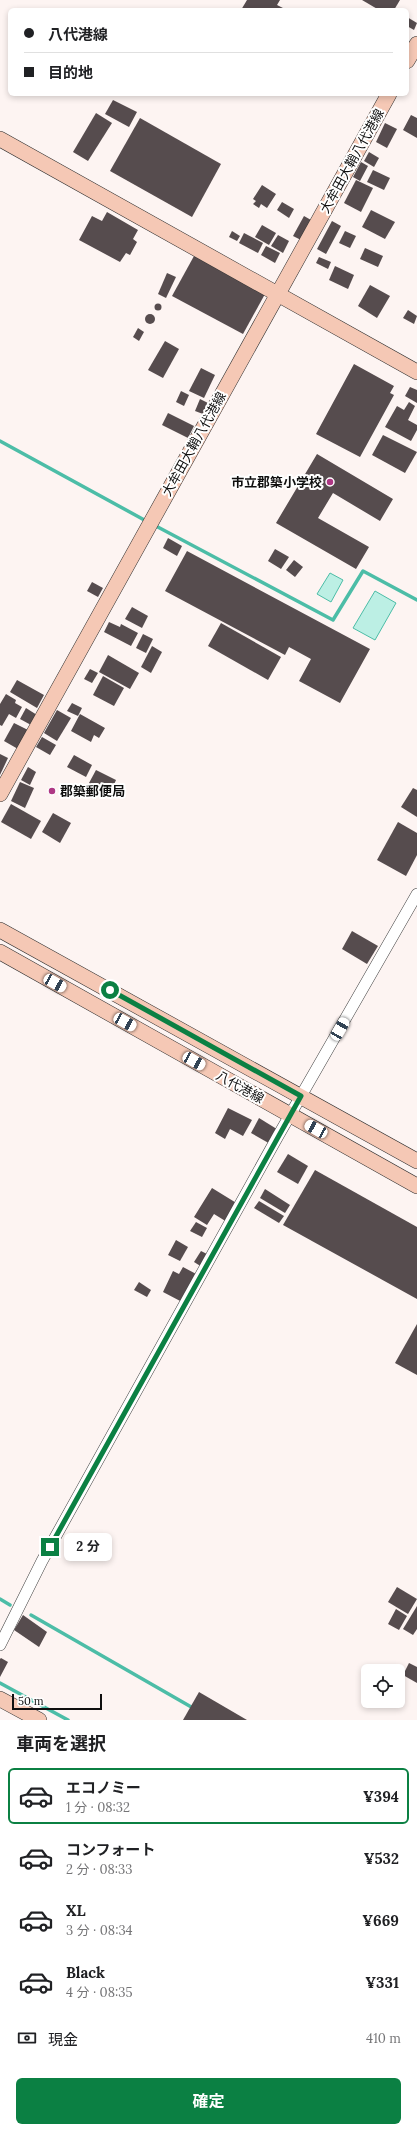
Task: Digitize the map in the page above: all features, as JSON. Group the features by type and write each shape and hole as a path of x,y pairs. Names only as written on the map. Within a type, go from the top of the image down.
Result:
{"main road":[{"path":"409,58 417,44"},
{"name":"大牟田大鞘八代港線","path":"0,794 388,96"},
{"path":"0,139 417,372"},
{"name":"八代港線","path":"0,930 417,1161"},
{"name":"八代港線","path":"0,952 417,1186"},
{"path":"0,1699 38,1720"}],"street":[{"path":"0,1645 42,1561 301,1096 417,894"}],"water":[{"path":"330,573 343,580 331,602 317,594"},
{"path":"375,591 396,603 375,640 353,628"}],"building":[{"path":"247,0 280,0 277,5 283,8 242,8"},
{"path":"362,0 400,0 395,8 376,8"},
{"path":"409,18 417,23 414,30 409,27"},
{"path":"113,100 137,112 129,127 105,114"},
{"path":"96,113 112,123 88,161 73,152"},
{"path":"411,115 417,118 417,138 403,130"},
{"path":"140,118 221,164 192,217 110,171"},
{"path":"385,123 397,129 387,148 376,142"},
{"path":"369,152 379,158 374,167 364,161"},
{"path":"361,162 368,166 360,181 353,177"},
{"path":"373,170 390,178 384,190 367,182"},
{"path":"356,180 373,188 361,212 344,203"},
{"path":"262,185 276,194 267,208 261,204 259,208 253,204 256,201 253,199"},
{"path":"282,202 294,209 289,218 277,210"},
{"path":"371,210 395,222 385,239 362,227"},
{"path":"107,212 138,230 133,239 137,242 130,255 126,253 120,262 79,240 92,216 102,221"},
{"path":"304,216 311,220 301,240 293,236"},
{"path":"332,221 341,226 326,254 317,249"},
{"path":"262,225 276,233 269,245 255,237"},
{"path":"232,231 240,236 237,241 229,237"},
{"path":"345,231 356,236 350,248 339,243"},
{"path":"244,233 263,243 258,253 239,243"},
{"path":"278,235 289,241 283,253 271,246"},
{"path":"266,246 280,253 275,263 261,255"},
{"path":"365,248 383,256 378,267 360,259"},
{"path":"194,256 265,294 243,334 172,296"},
{"path":"319,257 331,262 328,269 316,263"},
{"path":"335,266 354,275 348,289 329,280"},
{"path":"167,273 176,277 166,298 158,294"},
{"path":"370,285 390,296 377,318 358,306"},
{"path":"158,304 161,307 158,310 155,307"},
{"path":"408,310 417,316 414,324 403,318"},
{"path":"148,314 152,314 154,315 154,323 148,324 145,321 145,317"},
{"path":"138,328 144,332 139,341 133,337"},
{"path":"165,341 179,349 163,378 148,370"},
{"path":"354,364 394,386 390,393 394,395 360,457 316,434"},
{"path":"201,368 215,375 204,398 189,391"},
{"path":"410,387 417,390 417,403 405,396"},
{"path":"181,391 189,395 184,406 176,402"},
{"path":"200,399 208,403 203,414 195,411"},
{"path":"409,402 415,406 408,420 417,425 417,430 411,441 385,427 397,406 404,410"},
{"path":"168,413 194,426 188,438 162,425"},
{"path":"383,435 417,452 405,473 372,455"},
{"path":"317,454 393,499 380,521 333,493 318,518 369,547 356,569 276,523"},
{"path":"168,538 182,546 177,556 163,548"},
{"path":"275,549 289,557 281,569 268,561"},
{"path":"187,551 370,649 340,703 299,681 311,659 289,647 285,655 165,591"},
{"path":"294,560 303,567 295,577 286,570"},
{"path":"92,582 103,588 98,597 87,591"},
{"path":"132,607 148,616 142,628 125,619"},
{"path":"109,622 120,627 121,624 138,633 131,646 104,632"},
{"path":"221,623 281,657 268,680 208,646"},
{"path":"143,634 153,639 146,653 136,648"},
{"path":"152,646 162,652 151,673 141,667"},
{"path":"108,655 139,673 130,689 99,672"},
{"path":"90,669 98,673 92,683 84,679"},
{"path":"103,676 124,688 114,706 93,695"},
{"path":"17,680 44,695 37,708 10,692"},
{"path":"6,694 16,700 15,703 22,707 16,718 9,714 2,726 0,725 0,704"},
{"path":"72,703 82,708 78,716 67,711"},
{"path":"26,708 37,715 31,725 20,719"},
{"path":"57,710 71,718 57,741 44,733"},
{"path":"80,714 105,728 99,738 94,735 91,742 71,731"},
{"path":"14,723 28,730 18,749 4,741"},
{"path":"42,737 56,745 50,755 36,747"},
{"path":"0,754 8,758 0,775"},
{"path":"74,755 92,765 86,777 67,767"},
{"path":"28,767 36,772 30,785 21,780"},
{"path":"96,770 116,780 110,794 89,783"},
{"path":"20,782 34,788 25,808 11,801"},
{"path":"413,788 417,790 417,817 401,807"},
{"path":"11,804 41,821 31,839 1,822"},
{"path":"53,813 71,823 60,843 42,832"},
{"path":"398,822 417,833 417,855 406,876 377,860"},
{"path":"352,931 378,946 367,964 342,949"},
{"path":"228,1108 252,1120 243,1136 230,1129 225,1139 215,1133"},
{"path":"259,1118 280,1131 272,1145 251,1133"},
{"path":"288,1154 308,1166 298,1184 277,1172"},
{"path":"315,1170 417,1227 417,1299 283,1225"},
{"path":"212,1188 238,1204 227,1222 214,1214 207,1225 194,1217"},
{"path":"265,1189 290,1205 285,1213 260,1198"},
{"path":"259,1201 284,1216 279,1223 254,1208"},
{"path":"196,1222 207,1228 202,1237 190,1231"},
{"path":"176,1240 188,1247 180,1261 168,1255"},
{"path":"201,1251 209,1255 202,1267 194,1262"},
{"path":"183,1267 198,1275 184,1303 163,1292 173,1271 179,1274"},
{"path":"139,1282 151,1290 147,1297 134,1290"},
{"path":"417,1324 417,1375 395,1363"},
{"path":"397,1587 417,1599 408,1614 388,1602"},
{"path":"417,1606 417,1629 413,1635 403,1629"},
{"path":"396,1609 407,1616 399,1630 388,1624"},
{"path":"23,1615 47,1632 39,1647 14,1630"},
{"path":"1,1658 8,1662 0,1677 0,1659"},
{"path":"409,1663 417,1667 417,1683 405,1676 405,1671"},
{"path":"199,1692 247,1720 183,1720"}],"waterway":[{"path":"0,441 148,522"},
{"path":"154,525 333,620 363,571 417,600"},
{"path":"0,1599 10,1605"},
{"path":"31,1615 193,1708"},
{"path":"0,1683 68,1720"}],"place":[{"name":"市立郡築小学校","path":"330,482"},
{"name":"郡築郵便局","path":"52,791"}],"route":[{"path":"50,1547 301,1096 110,990"}]}
